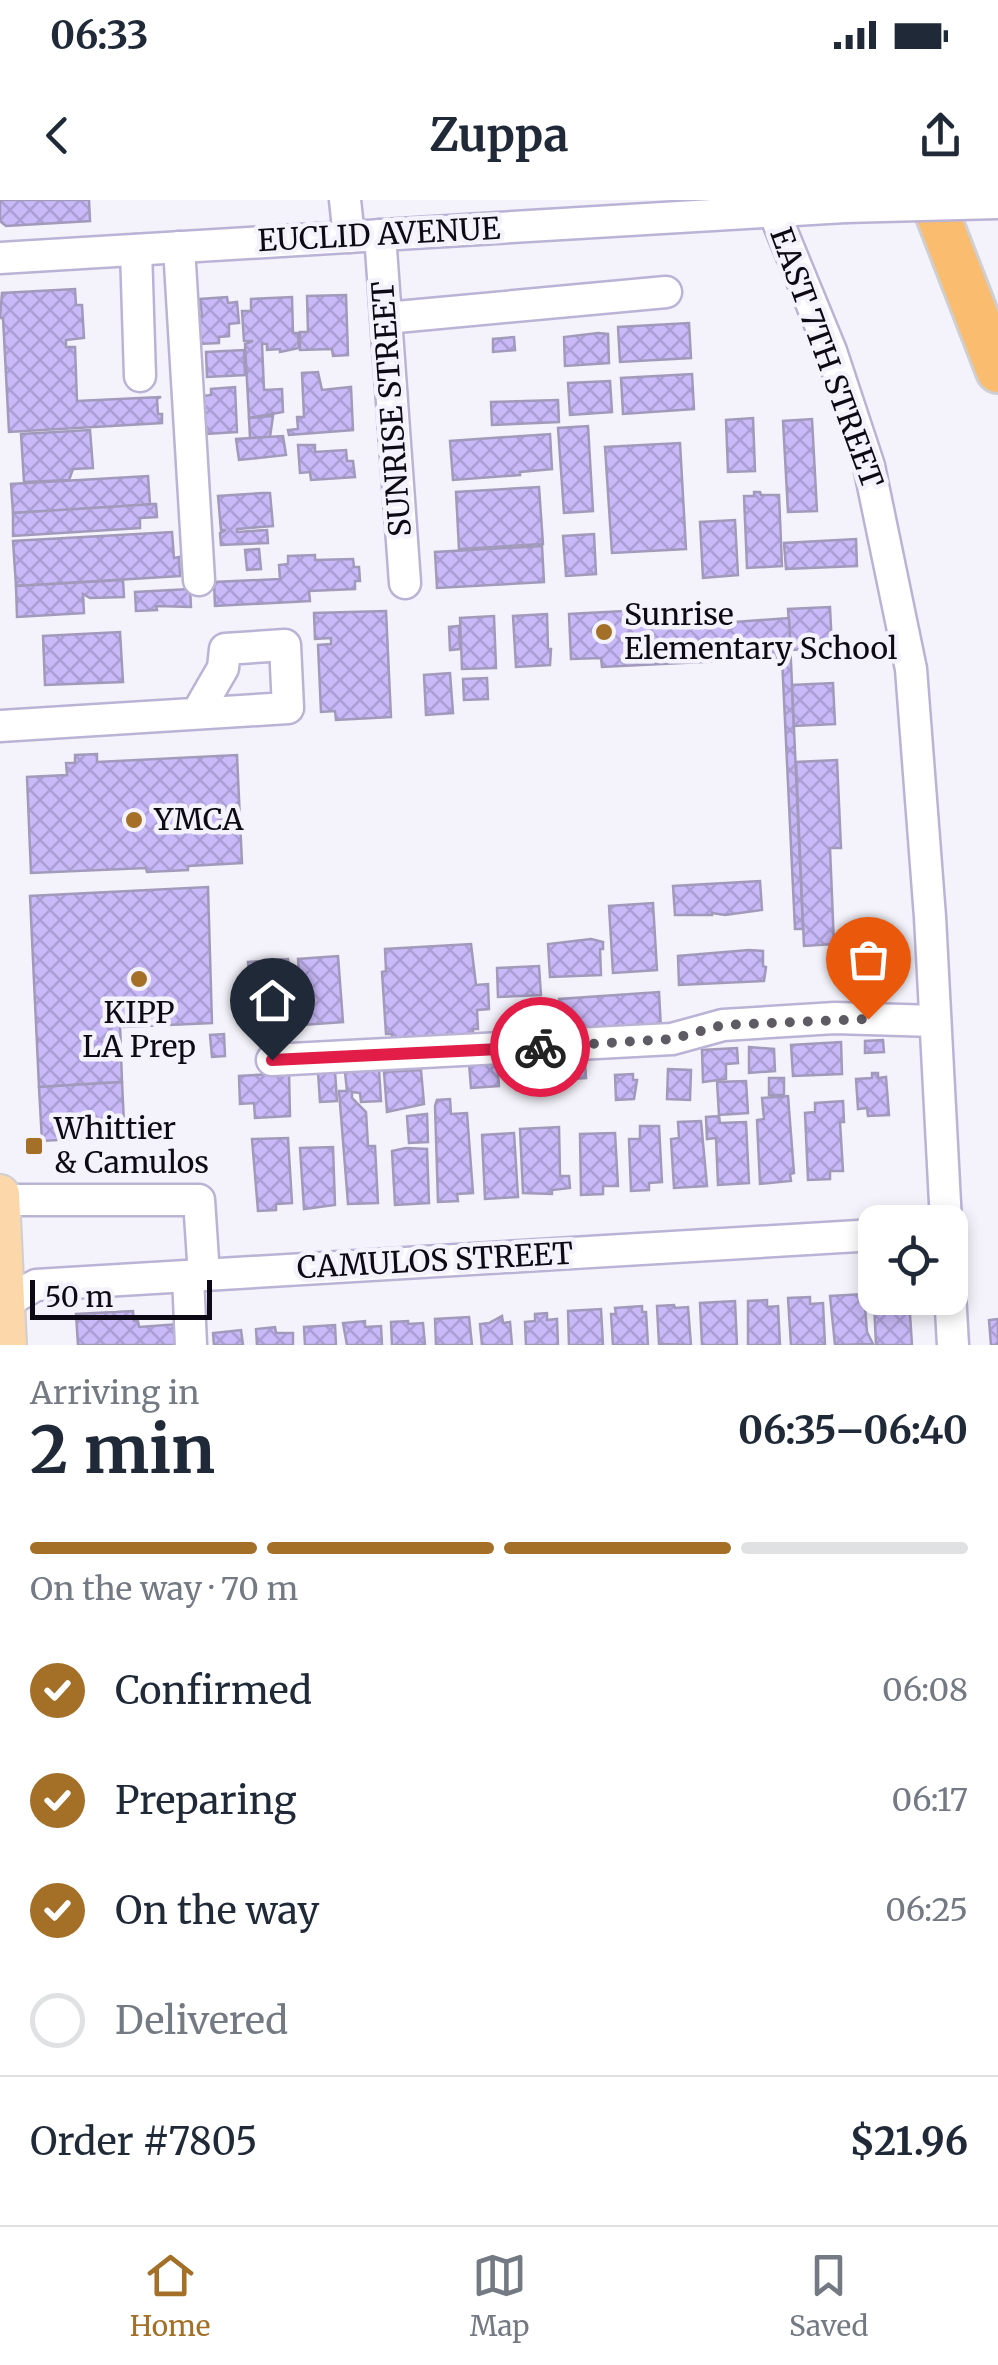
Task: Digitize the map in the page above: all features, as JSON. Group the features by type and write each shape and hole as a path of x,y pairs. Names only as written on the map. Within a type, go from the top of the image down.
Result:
{"highway":[{"path":"932,200 998,371"},
{"path":"961,200 998,283"}],"main road":[{"path":"0,1197 7,1345"}],"street":[{"name":"SUNRISE STREET","path":"346,200 364,236 386,318 405,583"},
{"name":"EUCLID AVENUE","path":"0,258 773,210 998,203"},
{"name":"EAST 7TH STREET","path":"773,210 830,351 869,466 912,668 945,1205"},
{"path":"179,247 198,580"},
{"path":"136,250 140,376"},
{"path":"386,318 666,292"},
{"path":"0,726 288,708 285,645 225,649 223,668 197,713"},
{"path":"272,1060 672,1039 723,1025 835,1018 935,1021"},
{"path":"0,1197 198,1200 191,1345"},
{"name":"CAMULOS STREET","path":"3,1304 36,1285 858,1236"},
{"path":"951,1315 953,1345"}],"building":[{"path":"0,200 89,200 90,221 6,226 0,221"},
{"path":"75,289 76,305 82,305 84,338 66,340 66,347 75,347 77,401 161,397 157,399 162,423 9,432 0,318 2,293"},
{"path":"346,295 348,355 333,356 332,349 300,350 300,332 308,332 307,296"},
{"path":"227,297 228,303 237,302 239,323 229,324 229,336 219,337 219,343 198,344 200,299"},
{"path":"292,297 293,333 298,333 299,348 280,352 267,350 267,344 262,344 264,390 282,389 283,412 249,418 245,344 253,341 244,341 242,311 251,311 251,299"},
{"path":"689,323 691,358 620,362 618,327"},
{"path":"608,334 609,363 565,366 564,337"},
{"path":"514,337 515,350 493,352 493,339"},
{"path":"244,350 245,375 207,377 206,352"},
{"path":"318,372 322,390 351,387 353,430 289,435 288,430 298,429 297,417 304,417 302,373"},
{"path":"692,374 694,409 623,414 621,378"},
{"path":"610,381 612,412 570,415 568,383"},
{"path":"235,387 237,432 206,434 203,396 211,395 211,389"},
{"path":"558,400 559,422 492,425 491,402"},
{"path":"273,416 270,437 250,438 249,418"},
{"path":"753,418 755,471 728,472 726,420"},
{"path":"812,419 817,511 788,512 783,421"},
{"path":"588,426 593,511 564,513 558,428"},
{"path":"90,430 93,468 73,469 69,480 24,482 21,434"},
{"path":"550,434 552,469 453,480 450,441"},
{"path":"283,436 286,455 239,460 236,439"},
{"path":"680,443 686,549 612,553 605,447"},
{"path":"298,445 315,445 315,452 346,450 347,461 353,461 355,477 311,480 310,472 300,473"},
{"path":"148,476 150,504 156,504 13,513 11,484"},
{"path":"539,487 543,544 459,549 456,492"},
{"path":"754,492 779,495 782,566 747,568 744,496 754,496"},
{"path":"270,493 273,526 237,529 267,530 268,543 221,545 220,533 226,530 221,530 218,496"},
{"path":"156,504 157,517 140,518 140,528 13,536 13,513"},
{"path":"735,520 738,575 703,578 700,522"},
{"path":"172,532 180,576 16,586 13,541"},
{"path":"594,534 596,574 566,576 563,536"},
{"path":"856,539 857,566 786,569 784,543"},
{"path":"542,546 544,582 437,588 435,552"},
{"path":"259,549 261,569 247,570 245,550"},
{"path":"315,555 315,560 353,559 354,567 359,567 360,581 355,581 355,589 309,591 310,601 215,606 214,582 280,579 279,565 288,564 288,556"},
{"path":"123,580 124,597 90,598 83,594 84,613 17,617 16,586"},
{"path":"190,589 191,607 156,606 157,610 136,611 135,592"},
{"path":"830,607 832,648 791,650 788,609"},
{"path":"681,608 682,626 789,618 803,929 795,929 782,658 602,667 601,658 571,659 569,614"},
{"path":"386,611 391,717 336,720 335,711 321,712 318,645 331,644 331,638 315,639 314,613"},
{"path":"547,614 550,665 516,667 513,616"},
{"path":"494,616 496,668 462,669 460,618"},
{"path":"459,626 460,649 450,650 449,627"},
{"path":"120,632 123,682 45,685 43,636"},
{"path":"450,673 453,713 426,715 424,675"},
{"path":"487,678 488,699 464,700 463,679"},
{"path":"833,683 835,724 794,726 792,685"},
{"name":"YMCA","path":"97,754 97,762 237,755 242,863 147,872 146,868 31,873 27,777 67,775 66,763 75,763 75,755"},
{"path":"837,760 841,848 830,848 834,944 804,946 796,762"},
{"path":"760,881 762,910 675,915 673,886"},
{"path":"208,887 212,1023 124,1027 120,1023 122,1082 39,1087 30,896"},
{"path":"653,903 657,970 613,973 609,906"},
{"path":"591,939 603,942 601,975 550,977 548,944"},
{"path":"471,944 476,985 488,984 489,1009 477,1010 478,1029 473,1029 473,1037 392,1042 392,1034 386,1034 382,972 386,971 385,949"},
{"path":"763,951 764,981 679,985 678,956"},
{"path":"338,956 343,1022 303,1025 298,959"},
{"path":"288,959 293,1025 253,1029 248,962"},
{"path":"539,966 541,995 498,997 497,968"},
{"path":"659,992 661,1029 561,1035 559,999"},
{"path":"539,1016 540,1036 516,1038 516,1018"},
{"path":"224,1034 225,1056 212,1057 210,1035"},
{"path":"883,1040 884,1052 865,1053 865,1041"},
{"path":"841,1042 842,1074 793,1076 791,1045"},
{"path":"749,1047 774,1049 775,1071 749,1073"},
{"path":"737,1048 738,1063 726,1064 726,1079 703,1082 702,1050"},
{"path":"497,1062 499,1086 471,1088 469,1063"},
{"path":"585,1062 586,1078 572,1079 571,1063"},
{"path":"536,1065 560,1065 561,1088 537,1088"},
{"path":"379,1069 381,1101 361,1102 360,1093 352,1092 352,1098 366,1112 368,1146 375,1146 378,1203 348,1204 339,1091 347,1091 345,1072"},
{"path":"668,1069 691,1070 690,1100 667,1099"},
{"path":"421,1070 424,1104 387,1112 384,1072"},
{"path":"335,1071 337,1101 320,1102 318,1072"},
{"path":"289,1073 290,1116 255,1118 254,1103 240,1104 239,1076"},
{"path":"872,1073 878,1073 878,1078 886,1077 889,1115 868,1116 867,1108 858,1109 856,1079 872,1078"},
{"path":"633,1074 633,1080 637,1080 634,1099 616,1100 615,1075"},
{"path":"769,1078 784,1078 784,1095 769,1095"},
{"path":"746,1081 748,1113 719,1115 717,1082"},
{"path":"122,1082 124,1123 128,1128 125,1136 42,1141 39,1087"},
{"path":"788,1096 794,1173 790,1174 791,1181 760,1184 757,1120 764,1119 762,1098"},
{"path":"450,1099 451,1114 467,1113 473,1193 457,1194 458,1201 438,1202 435,1106 437,1100"},
{"path":"843,1101 843,1171 830,1171 830,1179 808,1180 805,1113 815,1112 815,1103"},
{"path":"427,1114 428,1142 409,1143 407,1116"},
{"path":"719,1116 720,1123 746,1122 749,1183 718,1185 716,1138 707,1139 706,1117"},
{"path":"701,1121 707,1186 674,1188 671,1139 679,1138 678,1122"},
{"path":"640,1126 659,1126 662,1182 649,1183 649,1190 631,1191 629,1139 640,1139"},
{"path":"559,1127 560,1176 569,1176 570,1188 552,1190 552,1194 523,1193 520,1129"},
{"path":"514,1133 518,1197 485,1199 482,1135"},
{"path":"615,1133 618,1186 603,1186 603,1194 581,1195 580,1134"},
{"path":"288,1138 292,1203 276,1204 276,1210 258,1211 252,1139"},
{"path":"333,1147 335,1205 304,1209 300,1148"},
{"path":"427,1149 429,1203 395,1205 392,1151"},
{"path":"858,1294 858,1315 866,1315 873,1344 835,1345 830,1296"},
{"path":"810,1297 810,1304 823,1303 825,1345 791,1345 788,1298"},
{"path":"767,1300 767,1307 778,1306 780,1345 748,1345 748,1301"},
{"path":"735,1301 737,1345 702,1345 700,1303"},
{"path":"642,1306 642,1312 646,1312 648,1345 613,1345 611,1314 616,1314 615,1308"},
{"path":"657,1306 688,1307 691,1345 659,1344"},
{"path":"601,1309 603,1345 569,1345 568,1311"},
{"path":"133,1311 139,1327 179,1324 180,1345 78,1345 76,1314"},
{"path":"547,1313 547,1320 557,1319 558,1345 526,1345 525,1322 535,1321 535,1314"},
{"path":"875,1315 910,1315 912,1345 876,1345"},
{"path":"502,1316 503,1323 510,1322 512,1345 482,1345 480,1324"},
{"path":"469,1317 472,1345 436,1345 435,1319"},
{"path":"998,1319 998,1345 991,1345 989,1320"},
{"path":"365,1321 365,1327 381,1326 382,1345 347,1345 343,1323"},
{"path":"391,1322 423,1323 425,1345 392,1345"},
{"path":"335,1325 336,1345 305,1345 304,1327"},
{"path":"275,1327 276,1333 293,1333 293,1345 257,1345 256,1329"},
{"path":"241,1330 243,1345 214,1345 213,1333"}],"way so far":[{"path":"540,1047 672,1039 723,1025 868,1019"}],"place":[{"name":"Sunrise Elementary School","path":"604,632"},
{"name":"YMCA","path":"134,820"},
{"name":"KIPP LA Prep","path":"139,979"},
{"name":"Whittier & Camulos","path":"34,1146"}],"route":[{"path":"272,1060 540,1047"}]}
